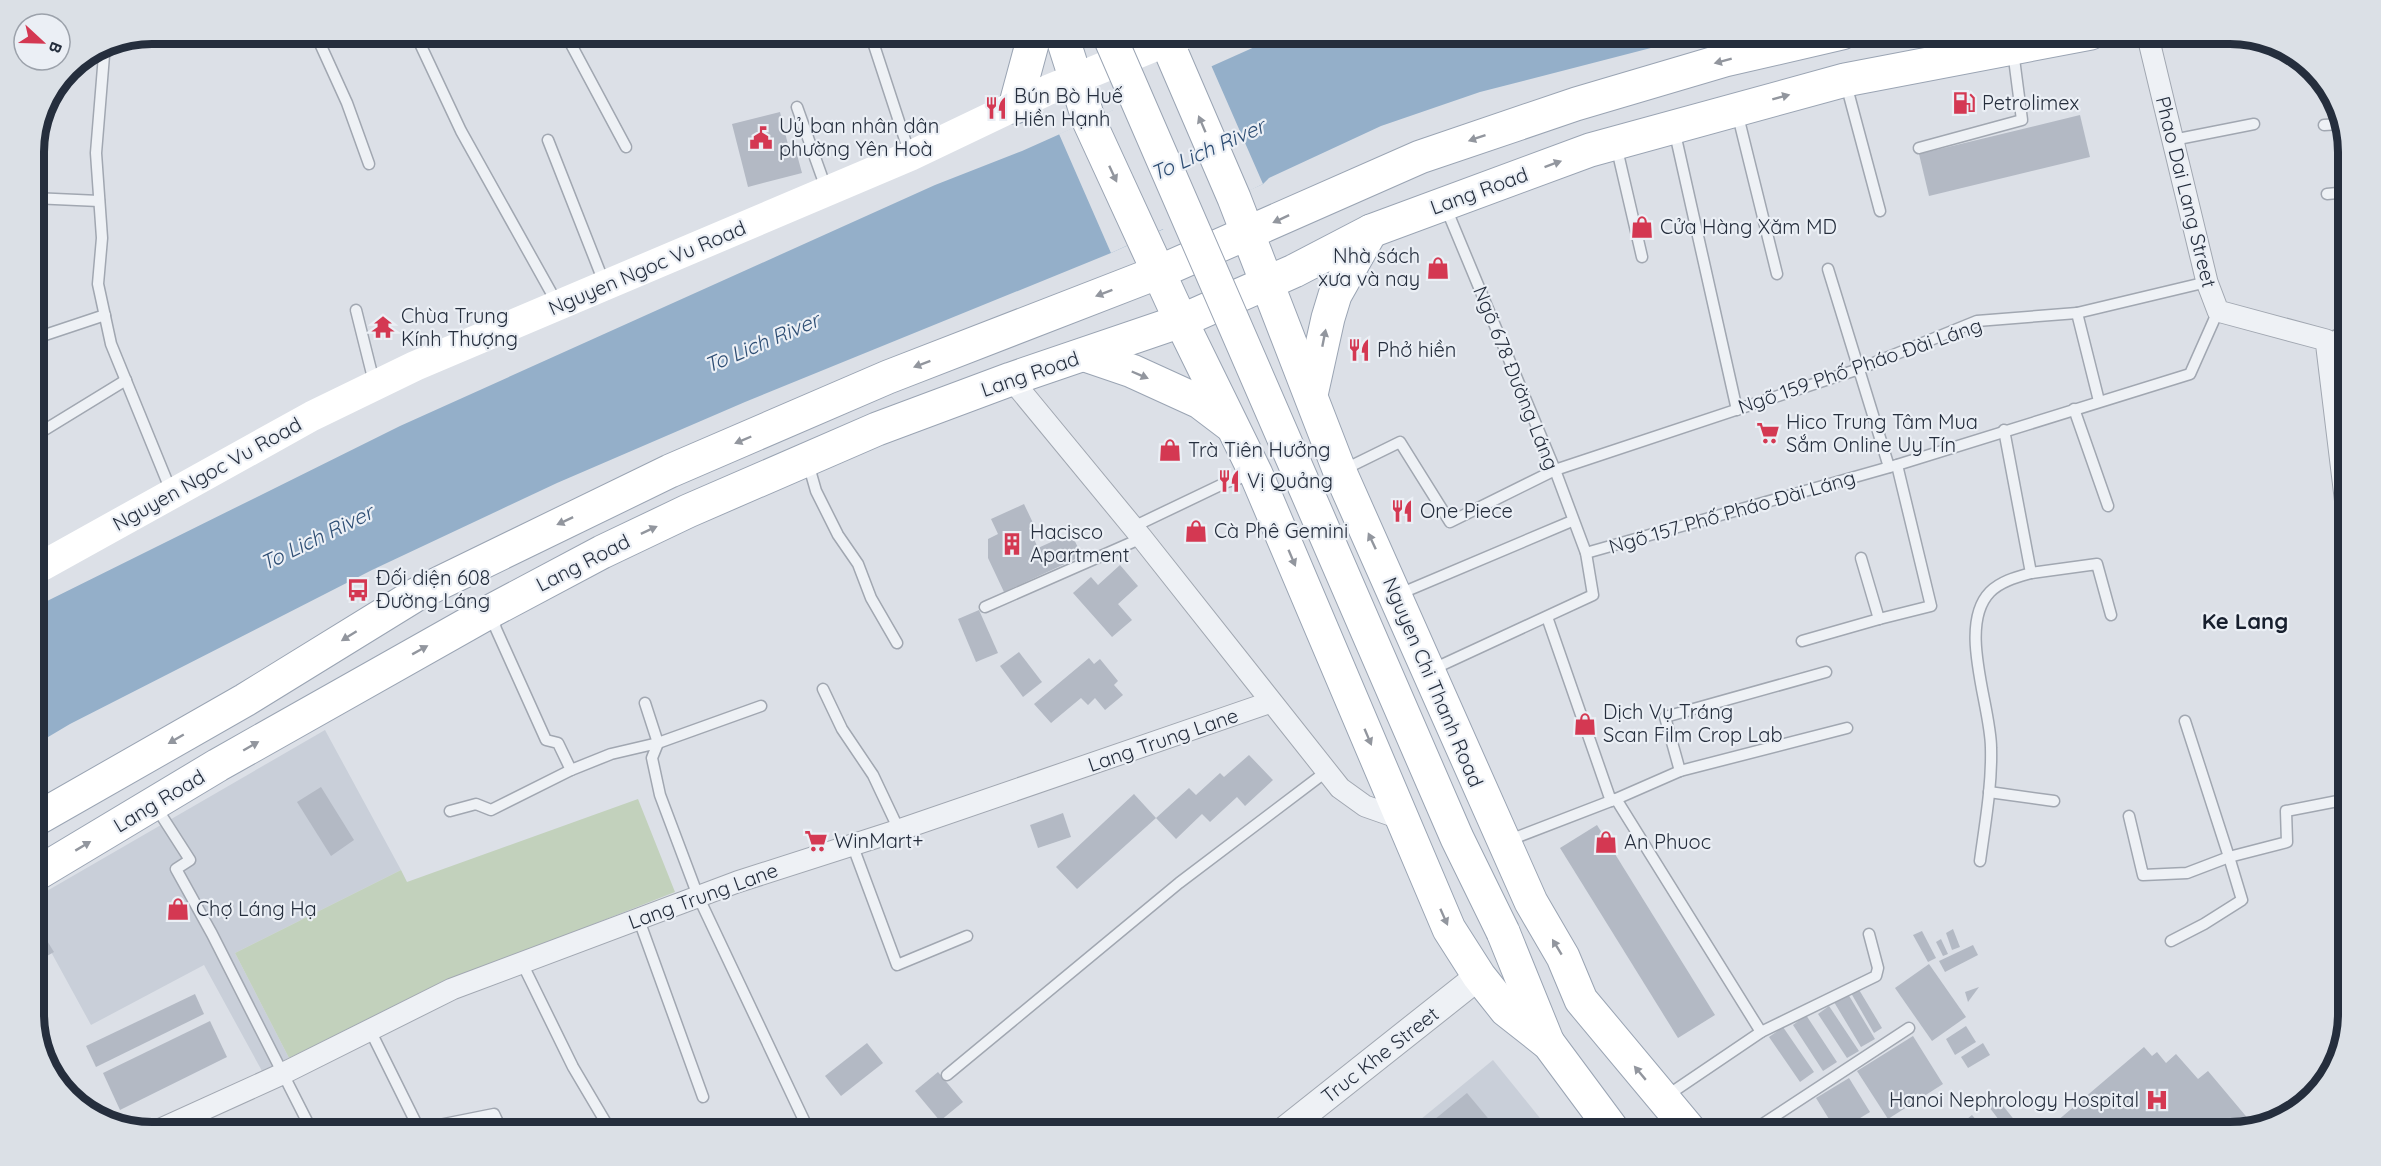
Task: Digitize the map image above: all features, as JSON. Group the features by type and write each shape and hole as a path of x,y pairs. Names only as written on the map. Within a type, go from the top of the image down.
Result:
{"main road":[{"path":"1015,107 1032,44"},
{"path":"1065,44 1089,121 1181,321 1256,474 1449,929 1479,976 1506,1010 1548,1044 1607,1123"},
{"path":"1113,44 1457,838 1503,932 1548,1044"},
{"name":"Nguyen Ngoc Vu Road","path":"44,565 312,416 415,366 910,156 1048,90 1076,80 1155,44"},
{"name":"Nguyen Chi Thanh Road","path":"1174,44 1183,78 1234,198 1340,472 1531,902 1563,957 1581,1000 1683,1123"},
{"path":"44,815 245,700 417,594 670,471 888,377 1159,272 1420,157 1576,104 1725,60 1794,44"},
{"name":"Lang Road","path":"44,869 218,765 491,611 613,547 688,511 877,429 1011,379 1181,321 1294,271 1371,231 1603,146 1845,80 2033,44"},
{"path":"1576,104 1603,146"},
{"path":"1311,395 1335,295 1371,231"},
{"path":"1085,355 1132,371 1200,402 1234,428"},
{"path":"1256,474 1258,452 1267,438 1286,424 1310,425 1328,437"},
{"path":"1503,932 1581,1000"}],"street":[{"name":"Phao Dai Lang Street","path":"2150,44 2207,282 2218,311 2326,340"},
{"path":"2326,340 2337,433"},
{"path":"1011,379 1138,532 1340,788 1365,806 1402,819"},
{"name":"Lang Trung Lane","path":"174,1123 282,1074 452,989 698,896 899,830 1271,702"},
{"name":"Truc Khe Street","path":"1294,1123 1479,976"}],"lane":[{"path":"319,44 347,103 369,164"},
{"path":"420,44 461,131 559,305"},
{"path":"571,44 626,147"},
{"path":"874,44 910,156"},
{"path":"1920,148 2022,120 2012,48"},
{"path":"104,55 96,153 102,238 98,284 111,344 172,494"},
{"path":"1845,80 1880,211"},
{"path":"796,107 827,191"},
{"path":"1736,109 1777,274"},
{"path":"2173,140 2254,124"},
{"path":"2324,125 2334,124"},
{"path":"1674,126 1737,410"},
{"path":"548,140 605,285"},
{"path":"1603,146 1642,257"},
{"path":"2327,194 2337,193"},
{"path":"44,198 99,201"},
{"name":"Ngõ 678 Đường Láng","path":"1444,204 1555,470 1572,521 1586,553 1593,595 1547,617"},
{"path":"1802,641 1879,618 1931,606 1893,466 1858,369 1828,269"},
{"name":"Ngõ 159 Phố Pháo Đài Láng","path":"1340,472 1400,442 1450,522 1555,470 1858,369 1977,321 2077,313 2207,282"},
{"path":"356,310 375,386"},
{"name":"Ngõ 157 Phố Pháo Đài Láng","path":"1586,553 1893,466 2190,374 2218,311"},
{"path":"2077,313 2099,401"},
{"path":"44,335 105,315"},
{"path":"2326,340 2337,335"},
{"path":"44,430 126,380"},
{"path":"2074,409 2108,506"},
{"path":"2004,430 2031,573"},
{"path":"808,459 816,491 838,535 858,564 871,598 897,643"},
{"path":"985,607 1138,532 1227,482 1256,474"},
{"path":"1396,595 1572,521"},
{"path":"1861,558 1879,618"},
{"path":"1980,861 1989,792 1991,745 1977,668 1978,612 1984,600 2000,585 2031,573 2097,564 2111,615"},
{"path":"491,611 496,629 546,740 558,743 571,770"},
{"path":"1428,671 1547,617 1614,800 1761,1032"},
{"path":"1680,771 1665,717 1826,672"},
{"path":"823,689 842,729 873,775 899,830"},
{"path":"645,703 658,743 652,759 660,795 698,896 805,1123"},
{"path":"450,811 476,804 491,810 571,770 611,754 658,743 760,706"},
{"path":"2171,941 2242,900 2185,721"},
{"path":"1504,843 1614,800 1680,771 1848,728"},
{"path":"948,1075 1179,883 1327,771"},
{"path":"1989,792 2054,801"},
{"path":"2129,816 2144,875 2187,873 2229,857 2287,842 2286,811 2338,801"},
{"path":"154,804 190,860 176,869 212,934 308,1123"},
{"path":"852,844 897,965 967,936"},
{"path":"639,920 703,1097"},
{"path":"1662,1099 1761,1032 1876,976 1878,968 1869,934"},
{"path":"522,963 573,1067 606,1123"},
{"path":"1764,1123 1909,1028"},
{"path":"370,1030 415,1123"},
{"path":"448,1123 494,1114 498,1123"}],"shaded area":[{"name":"Chợ Láng Hạ","path":"325,730 401,870 235,953 289,1058 262,1071 204,965 91,1025 44,939 44,893"},
{"path":"1493,1060 1544,1123 1416,1123"}],"green space":[{"path":"638,799 675,892 459,977 289,1058 235,953 401,870 407,882"}],"water":[{"name":"To Lich River","path":"1261,44 1666,44 1480,92 1381,126 1269,178 1263,184 1111,253 745,402 557,483 372,570 70,724 44,739 44,603 400,426 935,185 1022,151"}],"pier":[{"path":"1211,65 1263,184 1165,232 1163,229 1111,253 1059,134 1113,110 1112,107 1158,86 1159,89"}],"building":[{"name":"Uỷ ban nhân dân phường Yên Hoà","path":"780,112 790,153 796,151 802,173 748,187 732,124"},
{"path":"2080,115 2090,157 1929,196 1919,154"},
{"name":"Hacisco Apartment","path":"1024,504 1034,525 1029,528 1038,548 1071,533 1082,556 1004,592 988,558 988,539 998,534 991,519"},
{"path":"1120,565 1138,586 1118,604 1132,620 1112,637 1073,593 1091,577 1098,585"},
{"path":"979,610 998,653 976,662 958,619"},
{"path":"1019,652 1042,682 1023,697 1000,666"},
{"path":"1089,658 1094,664 1100,659 1118,681 1114,685 1123,695 1105,710 1095,698 1088,705 1081,698 1051,723 1034,704"},
{"path":"1249,755 1273,780 1245,806 1237,797 1210,822 1202,814 1176,839 1156,818 1189,788 1196,795 1220,773 1224,777"},
{"path":"321,787 354,840 331,856 297,802"},
{"path":"1134,794 1156,818 1077,889 1056,867"},
{"path":"1063,813 1071,837 1038,848 1030,825"},
{"path":"1597,825 1715,1015 1678,1038 1560,848"},
{"path":"1953,929 1960,947 1952,950 1946,933"},
{"path":"1922,931 1936,958 1928,962 1913,935"},
{"path":"44,936 54,952 44,958"},
{"path":"1941,939 1948,954 1943,956 1936,942"},
{"path":"1973,945 1978,955 1945,972 1939,961"},
{"path":"1929,964 1966,1017 1932,1041 1895,988"},
{"path":"1979,987 1968,1002 1965,992"},
{"path":"1858,988 1882,1028 1874,1033 1851,993"},
{"path":"195,994 204,1014 96,1067 86,1046"},
{"path":"1848,994 1875,1039 1861,1047 1834,1002"},
{"path":"1829,1006 1859,1051 1847,1058 1818,1014"},
{"path":"1806,1015 1837,1062 1823,1071 1793,1025"},
{"path":"210,1021 227,1057 120,1110 103,1073"},
{"path":"1966,1026 1976,1042 1955,1055 1946,1039"},
{"path":"1783,1027 1814,1072 1800,1082 1769,1037"},
{"path":"1913,1036 1943,1084 1888,1119 1857,1071"},
{"path":"867,1043 883,1063 841,1096 825,1076"},
{"path":"1983,1043 1990,1055 1968,1068 1961,1057"},
{"name":"Hanoi Nephrology Hospital","path":"2144,1047 2152,1056 2157,1052 2166,1063 2176,1054 2198,1079 2208,1071 2250,1120 2230,1123 2055,1123"},
{"path":"938,1072 963,1102 940,1121 915,1091"},
{"path":"1849,1078 1870,1112 1852,1123 1831,1123 1816,1098"},
{"path":"1467,1093 1492,1123 1430,1123"},
{"path":"1995,1096 2017,1123 2001,1123 1986,1103"},
{"path":"1972,1115 1979,1123 1962,1123"}],"place":[{"name":"Petrolimex","path":"1964,103"},
{"name":"Bún Bò Huế Hiền Hạnh","path":"996,108"},
{"name":"Uỷ ban nhân dân phường Yên Hoà","path":"761,138"},
{"name":"Cửa Hàng Xăm MD","path":"1642,227"},
{"name":"Nhà sách xưa và nay","path":"1438,268"},
{"name":"Chùa Trung Kính Thượng","path":"383,327"},
{"name":"Phở hiền","path":"1359,350"},
{"name":"Hico Trung Tâm Mua Sắm Online Uy Tín","path":"1768,433"},
{"name":"Trà Tiên Hưởng","path":"1170,450"},
{"name":"Vị Quảng","path":"1229,481"},
{"name":"One Piece","path":"1402,511"},
{"name":"Cà Phê Gemini","path":"1196,531"},
{"name":"Hacisco Apartment","path":"1012,544"},
{"name":"Đối diện 608 Đường Láng","path":"358,590"},
{"name":"Dịch Vụ Tráng Scan Film Crop Lab","path":"1585,724"},
{"name":"WinMart+","path":"816,841"},
{"name":"An Phuoc","path":"1606,842"},
{"name":"Chợ Láng Hạ","path":"178,909"},
{"name":"Hanoi Nephrology Hospital","path":"2157,1100"}],"district":[{"name":"Ke Lang","path":"2245,621"}]}
